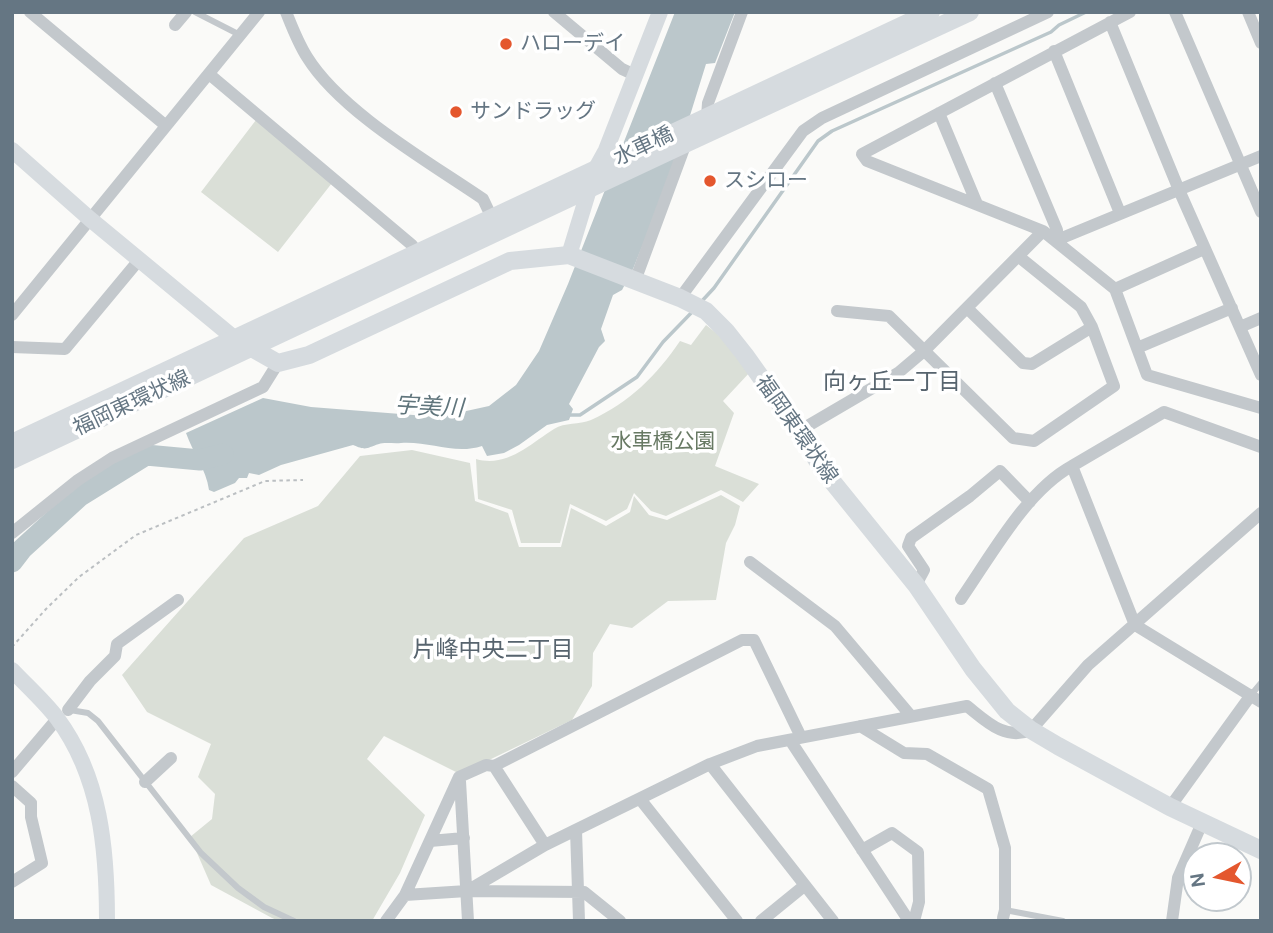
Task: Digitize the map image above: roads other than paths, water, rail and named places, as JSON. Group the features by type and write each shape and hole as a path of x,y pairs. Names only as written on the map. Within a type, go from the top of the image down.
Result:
{"main road":[{"path":"683,139 707,117 932,12"},
{"path":"683,139 970,12"},
{"name":"水車橋","path":"594,179 683,139"},
{"name":"福岡東環状線","path":"12,443 492,218 594,179"},
{"name":"福岡東環状線","path":"12,460 253,347 594,179"},
{"name":"福岡東環状線","path":"278,363 309,355 510,261 572,256 706,311 726,331 799,431 835,487 916,585 972,669 1007,712 1031,730 1170,807 1261,850"},
{"path":"233,338 278,363"}],"street":[{"path":"30,12 165,125"},
{"path":"175,24 186,12"},
{"path":"12,315 259,12"},
{"path":"286,12 306,57 342,97 367,118 483,199 492,218"},
{"path":"554,12 622,69 635,75"},
{"path":"572,256 594,179 660,12"},
{"path":"707,117 708,103 743,12"},
{"path":"683,300 803,131 822,117 1048,12"},
{"path":"1130,12 862,154 867,161 1043,231 1057,240 1115,289 1147,375 1261,408"},
{"path":"1175,12 1261,212"},
{"path":"1248,12 1261,43"},
{"path":"1110,22 1179,190 1261,375"},
{"path":"1054,51 1120,213"},
{"path":"209,74 412,246 416,253"},
{"path":"995,83 1057,230 1057,240"},
{"path":"939,113 977,204"},
{"path":"632,280 683,139"},
{"path":"12,150 233,338"},
{"path":"1057,240 1261,156"},
{"path":"799,431 898,373 925,351 1043,231"},
{"path":"1115,289 1204,248"},
{"path":"837,311 889,316 1013,438 1034,441 1114,386 1082,307 1018,256"},
{"path":"12,347 65,349 139,260"},
{"path":"967,308 1023,363 1032,364 1092,327"},
{"path":"1137,348 1232,308"},
{"path":"1240,327 1261,318"},
{"path":"12,533 78,480 112,458 263,387 278,363"},
{"path":"961,599 1031,502 1060,472 1164,412 1261,447"},
{"path":"1072,466 1135,625 1256,698 1170,807"},
{"path":"916,585 924,570 908,546 911,538 1000,471 1031,502"},
{"path":"467,891 545,845 710,764 757,746 967,706 989,724 1005,732 1020,735 1031,730 1088,665 1261,513"},
{"path":"750,562 835,626 911,716"},
{"path":"12,772 115,656 117,644 178,600"},
{"path":"386,921 405,895 459,777 486,765 494,766 742,640 754,640 795,738 862,850 912,921"},
{"path":"12,670 62,714 85,768 98,807 107,872 107,921"},
{"path":"860,726 904,753 927,754 988,789 1005,848 1003,916"},
{"path":"145,782 171,758"},
{"path":"710,764 833,921"},
{"path":"494,766 545,845"},
{"path":"459,777 468,921"},
{"path":"12,786 31,803 31,817 42,863 12,882"},
{"path":"640,799 737,921"},
{"path":"1172,921 1178,878 1202,822"},
{"path":"576,830 579,921"},
{"path":"862,850 892,833 918,852 919,902 912,921"},
{"path":"430,841 464,838"},
{"path":"761,921 804,886"},
{"path":"405,895 467,891 584,892 620,921"}],"lane":[{"path":"195,12 240,35"},
{"path":"1256,698 1261,682"},
{"path":"62,714 88,713 97,721 201,853 238,888 264,907 294,921"},
{"path":"1003,916 1063,921"}],"waterway":[{"path":"701,302 714,288 818,141 832,131 1051,32 1059,25 1086,12"},
{"path":"569,415 580,415 637,377 663,342 694,310"},
{"name":"宇美川","path":"12,562 22,549 80,496 146,455 200,460 223,454"}],"place":[{"name":"ハローデイ","path":"506,44"},
{"name":"サンドラッグ","path":"456,112"},
{"name":"スシロー","path":"710,181"}],"district":[{"name":"向ヶ丘一丁目","path":"892,383"},
{"name":"片峰中央二丁目","path":"493,651"}],"park label":[{"name":"水車橋公園","path":"663,442"}]}
